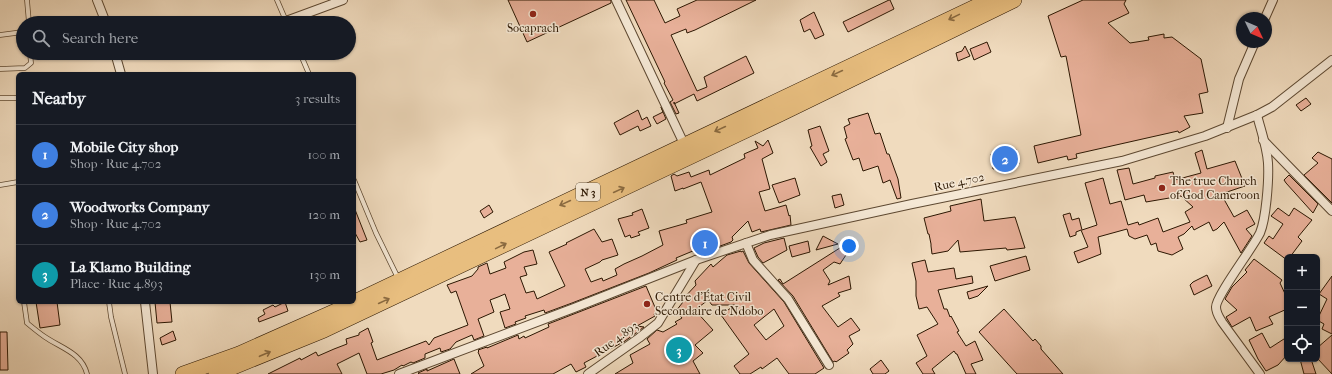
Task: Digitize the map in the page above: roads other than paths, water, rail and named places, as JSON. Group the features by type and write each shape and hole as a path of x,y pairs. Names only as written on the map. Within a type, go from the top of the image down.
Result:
{"highway":[{"name":"N 3","path":"183,374 240,359 324,330 685,146 898,50 1014,0"},
{"name":"N 3","path":"356,300 399,280 526,227 780,114 898,50 980,2"},
{"name":"N 3","path":"216,374 240,359 347,304"}],"street":[{"path":"98,0 104,16"},
{"path":"302,16 343,0"},
{"path":"616,0 685,146"},
{"path":"1268,12 1273,0"},
{"path":"1227,128 1239,79 1252,48"},
{"path":"117,60 120,72"},
{"name":"Rue 4.702","path":"399,374 696,260 770,235 904,205 1122,161 1205,136 1227,128 1272,107 1332,60"},
{"path":"1257,115 1268,163 1266,205 1260,232 1246,258 1219,297 1216,306 1217,314 1222,322 1260,374"},
{"path":"1263,140 1332,211"},
{"path":"746,243 753,260 762,268 788,300 829,365"},
{"name":"Rue 4.893","path":"588,374 639,338 658,322 696,260"},
{"path":"145,304 153,374"}],"lane":[{"path":"27,0 28,16"},
{"path":"277,0 284,16"},
{"path":"0,35 16,33"},
{"path":"0,69 25,68 31,63 31,60"},
{"path":"303,60 308,72"},
{"path":"0,98 16,98"},
{"path":"0,185 16,182"},
{"path":"356,185 376,232 399,280"},
{"path":"24,304 27,323 45,337 71,351 85,366 87,374"},
{"path":"109,304 125,374"}],"place":[{"name":"Socaprach","path":"533,14"},
{"name":"Woodworks Company","path":"1005,159"},
{"name":"The true Church of God Cameroon","path":"1162,188"},
{"name":"Mobile City shop","path":"705,243"},
{"name":"Centre d’État Civil Secondaire de Ndobo","path":"647,304"},
{"name":"La Klamo Building","path":"679,350"}]}
